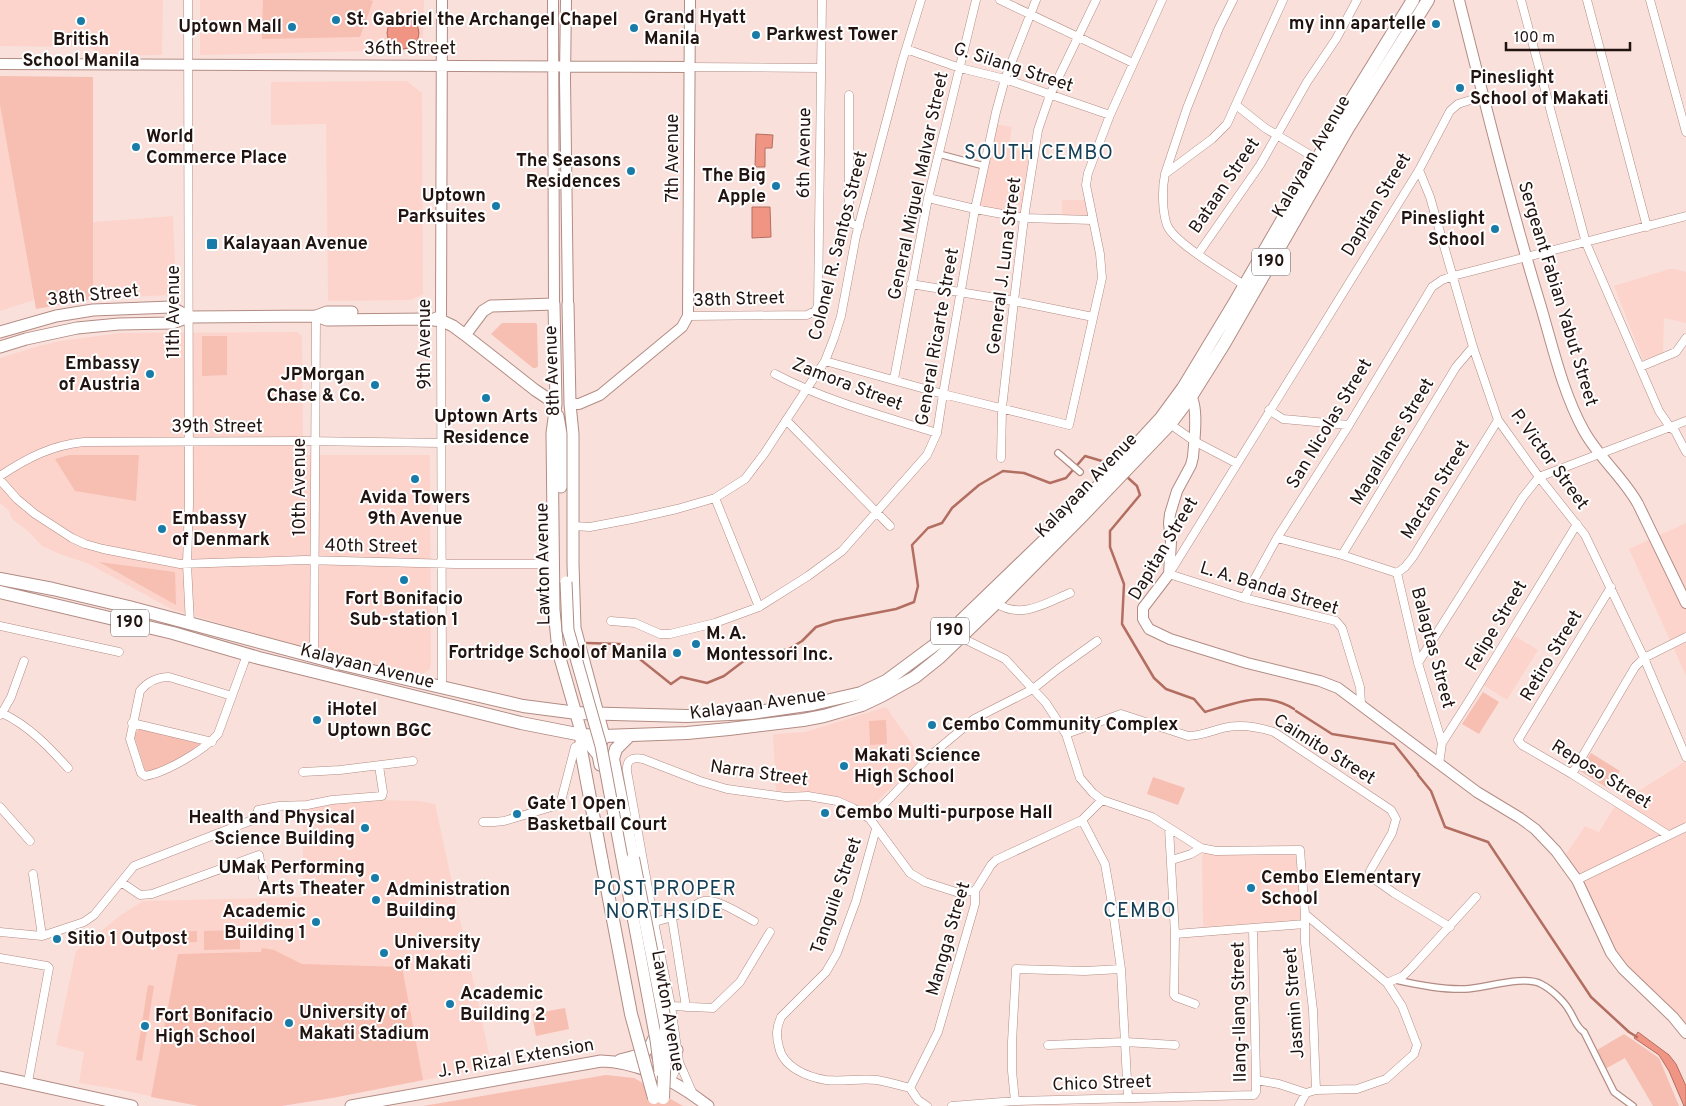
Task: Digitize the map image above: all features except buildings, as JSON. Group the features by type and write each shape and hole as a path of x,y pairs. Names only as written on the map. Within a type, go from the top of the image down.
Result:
{"main road":[{"name":"Kalayaan Avenue","path":"0,592 173,633 247,654 521,722 581,740 604,736 691,733 803,720 862,705 915,676 940,657 996,603 1130,460 1170,424 1244,285 1413,0"},
{"name":"Kalayaan Avenue","path":"1130,460 1161,418 1187,392 1229,336 1348,128 1428,0"},
{"path":"465,335 483,311 491,306 554,304"},
{"name":"8th Avenue","path":"554,304 556,404 552,433 555,632 558,651 577,713 581,740"},
{"name":"8th Avenue","path":"568,304 570,404 573,434 575,628 604,736"},
{"name":"38th Street","path":"0,332 56,316 93,310 172,307 189,316"},
{"name":"38th Street","path":"0,347 26,339 77,328 119,324 172,323 189,316 316,316 327,320 427,319 441,321 453,326 534,390 556,404"},
{"name":"Lawton Avenue","path":"556,404 561,434 563,582"},
{"name":"Lawton Avenue","path":"570,404 566,434 562,631 593,746 650,1040 659,1102"},
{"name":"Kalayaan Avenue","path":"0,579 54,589 314,657 504,703 577,713 599,714 690,716 751,713 822,703 861,693 886,681 940,641 1080,506 1112,479"},
{"path":"569,686 575,690 581,690 590,680"},
{"path":"500,717 504,703"},
{"path":"521,722 520,714 523,706"},
{"path":"690,716 691,733"},
{"path":"630,735 618,746 613,757 666,1026 659,1102"},
{"name":"Lawton Avenue","path":"604,736 598,755 653,1040 657,1074"},
{"path":"581,740 631,1014 659,1102"},
{"name":"Lawton Avenue","path":"581,740 598,755"},
{"path":"614,1062 644,1052 650,1048 653,1040"},
{"path":"655,1055 678,1056"},
{"name":"J. P. Rizal Extension","path":"351,1106 595,1062 631,1064 657,1074 693,1094 708,1106"},
{"path":"0,1077 132,1106"}],"street":[{"name":"11th Avenue","path":"188,0 188,564 190,624"},
{"name":"9th Avenue","path":"442,0 442,688"},
{"name":"8th Avenue","path":"554,0 554,304"},
{"name":"8th Avenue","path":"566,0 568,304"},
{"name":"7th Avenue","path":"688,316 690,0"},
{"name":"6th Avenue","path":"818,306 822,0"},
{"name":"Colonel R. Santos Street","path":"573,526 590,527 632,519 715,498 745,480 764,454 825,361 841,316 859,227 906,49 921,0"},
{"name":"General Miguel Malvar Street","path":"894,380 928,198 976,0"},
{"path":"1000,0 1133,62"},
{"name":"General Ricarte Street","path":"611,621 635,623 660,634 670,634 730,618 759,607 808,576 842,551 927,455 937,433 942,394 984,166 1005,79 1036,0"},
{"name":"General J. Luna Street","path":"1001,458 1002,408 1024,218 1038,130 1050,95 1096,0"},
{"path":"825,361 942,394 1069,425 1102,275 1100,254 1086,185 1088,173 1110,115 1162,0"},
{"path":"1233,0 1186,108 1165,174 1163,195 1167,224 1173,234 1198,254 1244,285"},
{"path":"1165,174 1220,132 1227,124 1283,0"},
{"name":"Bataan Street","path":"1198,254 1244,190 1307,82 1336,39 1357,0"},
{"name":"Sergeant Fabian Yabut Street","path":"1459,0 1526,258 1566,391 1584,432 1598,454 1632,493 1686,603"},
{"path":"1521,0 1586,243 1659,412 1675,431 1686,452"},
{"path":"1586,0 1647,227"},
{"path":"1650,0 1686,132"},
{"name":"G. Silang Street","path":"906,49 960,68 1005,79 1110,115"},
{"name":"36th Street","path":"0,64 821,68"},
{"path":"849,95 849,217 851,223 859,227"},
{"name":"Dapitan Street","path":"1483,96 1458,104 1450,111 1418,170 1169,574 1143,608 1143,619 1149,629 1170,639 1247,663 1331,685 1361,704 1477,792 1520,818 1534,829 1556,852 1577,880 1611,953 1623,970 1686,1033"},
{"name":"Bataan Street","path":"1236,105 1258,123 1317,159"},
{"path":"939,154 984,166"},
{"name":"P. Victor Street","path":"1418,170 1430,197 1473,347 1498,420 1590,544 1644,658 1686,757"},
{"path":"928,198 1024,218 1092,220"},
{"name":"San Nicolas Street","path":"1244,598 1277,538 1349,425 1432,287 1442,280 1453,276 1686,216"},
{"path":"911,284 1093,317"},
{"name":"38th Street","path":"570,404 580,404 600,394 682,327 688,316 807,315 815,311 818,306"},
{"name":"10th Avenue","path":"314,657 316,316"},
{"path":"1640,367 1676,352 1686,338"},
{"name":"Magallanes Street","path":"1342,555 1456,367 1473,347"},
{"name":"Zamora Street","path":"776,374 806,389 937,433"},
{"path":"1169,574 1172,542 1169,523 1170,514 1177,491 1191,465 1194,441 1195,406 1187,392"},
{"path":"1269,410 1283,418 1349,425"},
{"path":"786,420 890,526"},
{"name":"Mactan Street","path":"1397,573 1413,557 1498,420"},
{"path":"1418,662 1523,497 1539,477 1686,421"},
{"path":"1170,424 1194,441 1236,463"},
{"name":"39th Street","path":"0,478 39,452 63,444 84,442 442,443"},
{"path":"1058,453 1079,472"},
{"name":"40th Street","path":"0,478 17,498 35,514 85,544 188,564 315,561 554,564"},
{"path":"715,498 759,607"},
{"name":"Felipe Street","path":"1442,743 1577,524"},
{"name":"Balagtas Street","path":"1277,538 1342,555 1397,573 1418,662 1442,743 1439,764"},
{"name":"L. A. Banda Street","path":"1169,574 1244,598 1336,621 1340,625 1360,687 1361,704"},
{"name":"Retiro Street","path":"1518,740 1611,587"},
{"path":"996,603 1010,610 1021,611 1070,593"},
{"path":"0,626 119,652"},
{"path":"960,637 1005,660 1046,703 1066,734 1080,778 1093,793 1102,800 1152,817 1201,848 1191,854 1172,860"},
{"path":"1572,774 1635,667 1644,658 1686,637"},
{"path":"975,890 956,892 925,882 910,873 876,829 870,818 931,755 974,719 1033,689 1058,668 1098,641"},
{"path":"232,696 169,677 162,677 144,686 140,691 130,739 141,773 145,776 153,775 192,756 212,742 218,734 232,696 247,654"},
{"path":"24,661 1,714 19,721 43,741 68,768"},
{"name":"Caimito Street","path":"1066,734 1122,714 1188,736 1226,727 1260,728 1274,732 1391,810 1396,818 1392,832 1370,871 1370,876 1450,927"},
{"path":"132,723 212,742"},
{"path":"483,822 504,821 558,805 561,801 575,748 581,740"},
{"name":"Reposo Street","path":"1518,740 1522,745 1572,774 1668,835"},
{"name":"Narra Street","path":"693,1094 678,1056 671,1006 627,771 628,762 632,759 643,759 700,782 727,789 786,797 808,796 837,801 870,818"},
{"path":"303,772 379,766 414,761"},
{"path":"0,932 42,936 84,922 90,919 134,866 255,819 257,818 258,810 278,806 307,805 332,800 382,796 379,766"},
{"name":"Mangga Street","path":"910,1088 938,1032 975,904 975,890 991,865 996,860 1082,820 1102,800"},
{"path":"0,807 30,841"},
{"path":"1082,820 1105,864 1121,969 1128,1098"},
{"path":"1577,880 1686,827"},
{"path":"1169,828 1175,934 1175,995 1195,1004"},
{"name":"Tanguile Street","path":"876,829 856,901 837,953 826,972 781,1017 776,1034 780,1055 794,1069 810,1076 826,1080 876,1080 910,1088"},
{"name":"Jasmin Street","path":"1201,848 1216,851 1300,850 1305,914 1305,942 1313,1010 1316,1090"},
{"path":"121,882 140,895 152,894 259,855 263,878"},
{"path":"33,874 42,936"},
{"path":"1388,983 1396,980 1412,967 1476,897"},
{"path":"654,922 672,918 706,900 722,904 754,921"},
{"path":"1256,1080 1279,1084 1306,1093 1316,1090 1350,1090 1386,1080 1414,1054 1416,1045 1410,1027 1402,1006 1388,983 1305,914"},
{"path":"672,918 686,1007"},
{"path":"1175,934 1305,924"},
{"name":"Ilang-Ilang Street","path":"1253,928 1256,1080 1256,1092 1254,1095"},
{"path":"671,1006 714,1008 740,982 770,932"},
{"path":"0,958 47,966 49,968 28,1082"},
{"path":"1015,1101 1012,1042 1015,971 1018,968 1085,971 1121,969"},
{"path":"1396,980 1433,987 1466,989 1515,981 1540,983 1549,989 1569,1009 1578,1028 1584,1032 1614,1092 1633,1106"},
{"path":"1048,1045 1125,1042 1174,1045"},
{"path":"670,1082 678,1056"},
{"path":"910,1088 918,1100 927,1106"},
{"path":"1299,1106 1306,1093"},
{"name":"Chico Street","path":"952,1106 1015,1101 1254,1095"}],"shaded area":[{"name":"British School Manila","path":"0,0 163,0 162,55 105,56 79,41 79,47 0,46"},
{"name":"Uptown Mall","path":"200,0 424,0 423,40 412,50 200,55"},
{"path":"263,0 373,1 360,37 262,39"},
{"path":"403,17 409,18 414,22 418,27 418,39 414,44 409,48 403,49 397,48 392,44 388,39 387,33 388,27 392,22 397,18"},
{"path":"0,76 93,77 93,299 36,309 0,105"},
{"path":"407,81 422,93 423,294 411,300 328,301 326,124 271,125 271,82"},
{"path":"0,105 34,300 0,311"},
{"path":"995,124 1012,127 1009,148 1030,153 1023,217 979,206"},
{"path":"756,134 773,135 772,148 765,148 765,167 755,167"},
{"path":"1062,200 1087,200 1087,215 1062,216"},
{"path":"752,207 770,207 771,237 752,238"},
{"path":"173,216 176,290 170,295 93,299 93,222"},
{"path":"1669,269 1686,272 1686,323 1664,318 1663,353 1643,360 1614,286"},
{"path":"502,323 537,324 538,366 536,368 533,368 491,334"},
{"path":"298,332 302,337 303,455 430,455 431,664 430,669 420,676 325,653 173,610 89,564 42,546 28,531 12,519 9,511 0,503 0,358 60,341 120,333"},
{"path":"202,336 227,336 227,375 202,376"},
{"path":"69,455 139,455 136,501 75,491 55,459"},
{"path":"1686,523 1686,676 1629,549"},
{"path":"99,562 175,572 176,605"},
{"path":"1515,636 1538,650 1507,700 1483,685"},
{"path":"1483,692 1499,702 1479,734 1462,724"},
{"name":"Makati Science High School","path":"886,707 922,758 867,811 816,792 776,791 773,734 805,732"},
{"path":"886,720 887,744 870,745 869,721"},
{"path":"140,726 201,744 201,746 155,773 146,773 134,736"},
{"path":"1591,753 1620,771 1609,789 1580,771"},
{"path":"1686,761 1686,1027 1617,958 1564,857 1585,826 1599,832 1615,806"},
{"path":"1153,777 1185,788 1178,805 1147,794"},
{"name":"University of Makati","path":"373,800 419,801 435,804 492,1067 281,1106 199,1106 79,1083 84,1052 56,1045 76,951 121,915 143,901 303,897 303,810 330,804"},
{"name":"Cembo Elementary School","path":"1203,854 1292,854 1296,856 1303,920 1298,923 1204,927"},
{"path":"240,930 240,949 204,950 204,931"},
{"path":"197,931 197,942 174,943 174,932"},
{"name":"University of Makati Stadium","path":"262,948 274,950 302,964 402,967 423,1080 281,1106 199,1106 151,1097 178,954 261,952"},
{"path":"148,985 154,986 142,1061 136,1060"},
{"path":"565,1008 569,1029 536,1036 532,1014"},
{"path":"1638,1032 1669,1055 1676,1064 1686,1086 1686,1106 1684,1106 1669,1071 1659,1055 1634,1038"},
{"path":"1624,1034 1659,1058 1679,1106 1653,1106 1625,1058 1605,1069 1597,1050"},
{"path":"606,1075 634,1078 683,1106 423,1106"}],"waterway":[{"path":"587,643 621,644 671,684 681,677 707,683 724,676 745,660 789,649 802,641 816,627 834,621 896,609 914,602 918,586 912,545 928,528 942,523 952,508 979,485 1003,471 1024,473 1050,483 1066,478 1085,456 1112,464"},
{"path":"1126,476 1137,486 1140,495 1110,531 1110,547 1124,584 1122,624 1154,678 1166,689 1194,699 1205,712 1239,702 1261,699 1283,703 1294,709"},
{"path":"1296,711 1332,734 1394,744 1418,774"},
{"path":"1418,775 1431,791 1445,827 1488,842 1591,997 1637,1037"}],"place":[{"name":"St. Gabriel the Archangel Chapel","path":"336,20"},
{"name":"British School Manila","path":"81,21"},
{"name":"my inn apartelle","path":"1436,24"},
{"name":"Uptown Mall","path":"292,27"},
{"name":"Grand Hyatt Manila","path":"634,28"},
{"name":"Parkwest Tower","path":"756,35"},
{"name":"Pineslight School of Makati","path":"1460,88"},
{"name":"World Commerce Place","path":"136,147"},
{"name":"The Seasons Residences","path":"631,171"},
{"name":"The Big Apple","path":"776,186"},
{"name":"Uptown Parksuites","path":"496,206"},
{"name":"Pineslight School","path":"1495,229"},
{"name":"Kalayaan Avenue","path":"212,244"},
{"name":"Embassy of Austria","path":"150,374"},
{"name":"JPMorgan Chase & Co.","path":"375,385"},
{"name":"Uptown Arts Residence","path":"486,398"},
{"name":"Avida Towers 9th Avenue","path":"415,479"},
{"name":"Embassy of Denmark","path":"162,529"},
{"name":"Fort Bonifacio Sub-station 1","path":"404,580"},
{"name":"M. A. Montessori Inc.","path":"696,644"},
{"name":"Fortridge School of Manila","path":"677,653"},
{"name":"iHotel Uptown BGC","path":"317,720"},
{"name":"Cembo Community Complex","path":"932,725"},
{"name":"Makati Science High School","path":"844,766"},
{"name":"Cembo Multi-purpose Hall","path":"825,813"},
{"name":"Gate 1 Open Basketball Court","path":"517,814"},
{"name":"Health and Physical Science Building","path":"365,828"},
{"name":"UMak Performing Arts Theater","path":"375,878"},
{"name":"Cembo Elementary School","path":"1251,888"},
{"name":"Administration Building","path":"376,900"},
{"name":"Academic Building 1","path":"316,922"},
{"name":"Sitio 1 Outpost","path":"57,939"},
{"name":"University of Makati","path":"384,953"},
{"name":"Academic Building 2","path":"450,1004"},
{"name":"University of Makati Stadium","path":"289,1023"},
{"name":"Fort Bonifacio High School","path":"145,1026"}],"district":[{"name":"SOUTH CEMBO","path":"1039,154"},
{"name":"POST PROPER NORTHSIDE","path":"665,902"},
{"name":"CEMBO","path":"1140,912"}]}
